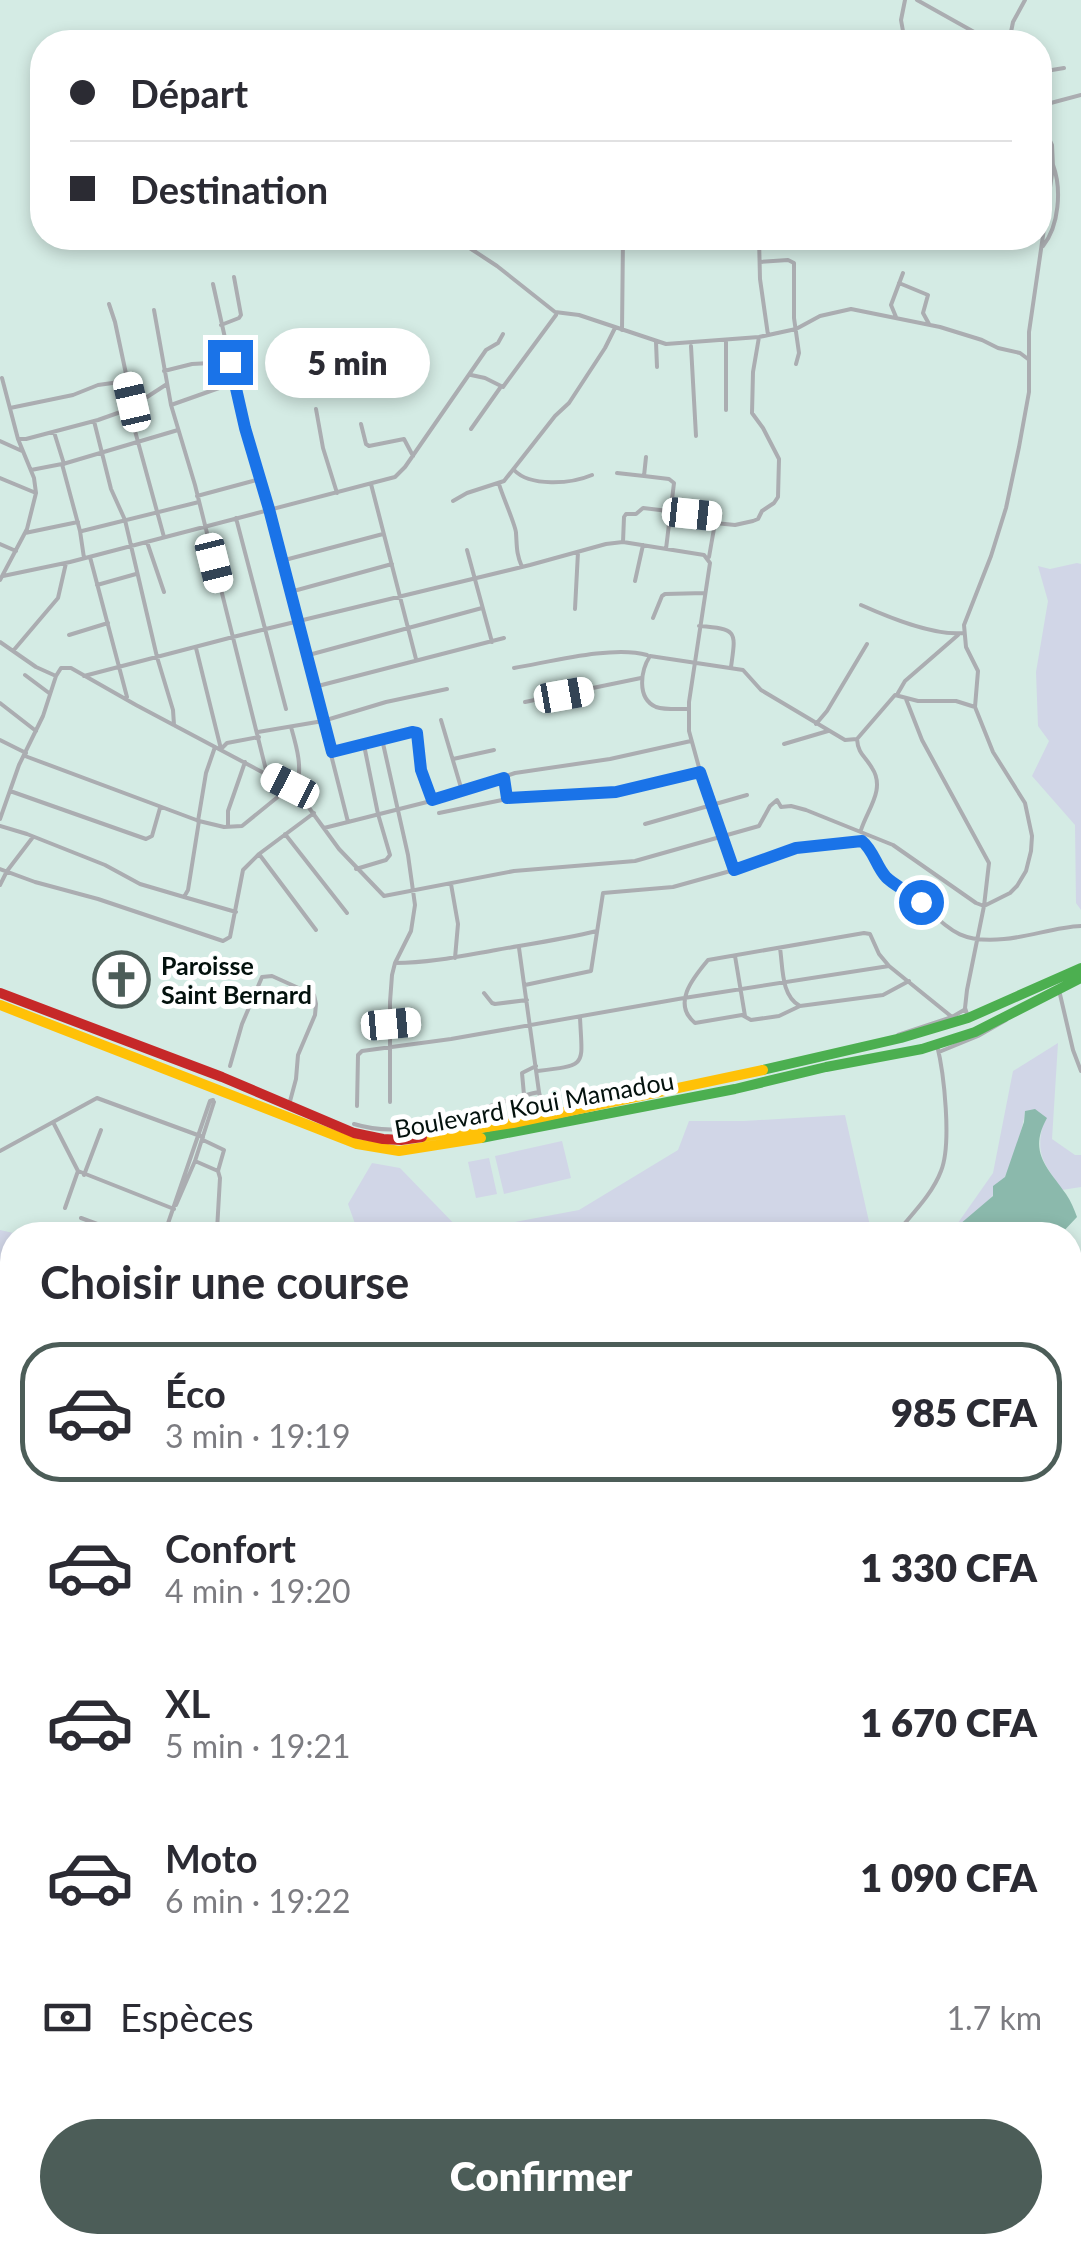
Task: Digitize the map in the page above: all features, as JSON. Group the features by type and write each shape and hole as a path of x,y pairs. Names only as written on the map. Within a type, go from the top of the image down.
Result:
{"main road":[{"name":"Boulevard Koui Mamadou","path":"0,994 331,1135 382,1150 399,1150 431,1147 866,1047 951,1021 1081,968"},
{"name":"Boulevard Koui Mamadou","path":"0,1005 45,1016 208,1071 354,1133 383,1139 427,1138 735,1089 826,1067 938,1049 1081,978"},
{"path":"951,1021 955,1039"}],"street":[{"path":"903,30 906,0"},
{"path":"918,0 970,30"},
{"path":"1011,30 1025,0"},
{"path":"1052,70 1064,68"},
{"path":"1052,103 1081,95"},
{"path":"1052,145 1052,171"},
{"path":"1052,229 1058,184 1053,163"},
{"path":"474,250 558,313 583,316 666,344 768,336 796,329 820,316 852,309 929,324 1027,355"},
{"path":"622,330 623,250"},
{"path":"760,250 768,336"},
{"path":"514,668 612,652 732,667 743,670 762,690 828,731 845,740 857,739 905,681 961,634 991,556 1009,498 1030,392 1027,355 1042,250"},
{"path":"760,262 794,263 799,353 796,364"},
{"path":"896,317 891,306 903,273"},
{"path":"221,325 240,314 234,277"},
{"path":"899,283 928,295 923,313 929,324"},
{"path":"213,284 245,428 348,822"},
{"path":"108,304 132,402 129,409 164,537"},
{"path":"154,310 178,430 267,774"},
{"path":"471,429 558,313"},
{"path":"453,501 499,484 514,470 569,403 615,328"},
{"path":"1,578 398,475 486,350 496,346 503,334"},
{"path":"623,542 626,514 636,514 643,508 712,516 724,525 753,522 778,498 778,459 764,428 752,413 759,337"},
{"path":"656,341 657,367"},
{"path":"726,341 726,410"},
{"path":"691,344 696,436"},
{"path":"164,371 192,364 230,362"},
{"path":"471,374 500,387"},
{"path":"1,578 25,533 36,493 2,378"},
{"path":"10,408 127,381"},
{"path":"172,405 236,382"},
{"path":"132,402 167,384"},
{"path":"18,439 94,422 129,409"},
{"path":"316,409 336,493"},
{"path":"94,422 111,489 132,546 174,725"},
{"path":"361,424 369,446 404,439 413,456"},
{"path":"31,470 102,454 178,430"},
{"path":"54,432 128,700"},
{"path":"0,440 22,450"},
{"path":"644,476 646,457"},
{"path":"514,470 520,477 560,484 592,476"},
{"path":"617,473 672,481 675,486 666,549"},
{"path":"0,478 36,493"},
{"path":"80,532 260,480"},
{"path":"370,484 416,660"},
{"path":"499,484 516,528 515,551 522,566"},
{"path":"236,518 286,710"},
{"path":"716,521 689,710 691,742 734,870"},
{"path":"25,533 78,522"},
{"path":"281,561 384,534"},
{"path":"147,542 164,592"},
{"path":"84,676 606,544 623,542 709,559"},
{"path":"0,544 16,551"},
{"path":"635,581 643,546"},
{"path":"467,550 492,642"},
{"path":"575,609 578,552"},
{"path":"13,651 58,598 66,563"},
{"path":"290,592 392,564"},
{"path":"98,585 136,574"},
{"path":"654,618 665,594 705,593"},
{"path":"861,604 899,620 961,634"},
{"path":"306,656 482,608"},
{"path":"69,636 108,623"},
{"path":"700,626 733,633 732,667"},
{"path":"236,912 140,884 105,865 0,822 61,668 84,676 293,788 356,869 384,896 514,872 635,861 762,825 777,800 781,807 806,810 893,845 984,906 1017,886 1026,871 1032,836 1024,803 993,752 974,707 978,670 961,634"},
{"path":"314,687 504,638"},
{"path":"0,642 56,676"},
{"path":"816,724 828,711 867,644"},
{"path":"196,648 218,748"},
{"path":"650,656 641,678 648,698 654,706 689,710"},
{"path":"25,675 50,693"},
{"path":"525,702 641,678"},
{"path":"184,897 191,878 206,773 218,748 447,689"},
{"path":"895,695 918,701 956,700 974,707"},
{"path":"906,699 933,762 988,863 984,906 967,990 967,1014"},
{"path":"0,703 36,731"},
{"path":"441,720 462,791"},
{"path":"0,740 26,754 198,821 228,827 242,826 293,788 300,769 292,727"},
{"path":"784,744 828,731"},
{"path":"332,752 417,733 421,770 432,800"},
{"path":"382,739 415,891 414,920 395,964 390,1002 390,1102"},
{"path":"857,739 858,750 872,768 878,786 860,832"},
{"path":"324,828 515,773 691,742"},
{"path":"356,869 390,856 364,744"},
{"path":"452,759 494,750"},
{"path":"228,827 228,811 245,762"},
{"path":"439,813 507,798 616,792 700,772"},
{"path":"504,778 507,798"},
{"path":"0,791 146,839 152,836 161,806"},
{"path":"645,824 747,795"},
{"path":"0,869 223,941 230,937 243,870 314,813"},
{"path":"286,834 347,914"},
{"path":"0,885 33,837"},
{"path":"524,984 592,972 603,894 664,888 734,870 796,848 862,841 872,850 885,877 963,937 1005,939 1081,926"},
{"path":"259,854 316,930"},
{"path":"450,882 458,924 456,958"},
{"path":"395,964 520,948 597,931"},
{"path":"745,1016 692,1022 684,1010 684,998 705,962 864,933 870,934 878,954 889,966 951,1021"},
{"path":"520,948 546,1121"},
{"path":"780,948 785,989 792,1003 800,1006"},
{"path":"735,955 745,1016 750,1020 778,1016 800,1006 883,996 909,981"},
{"path":"357,1106 359,1052 889,966"},
{"path":"230,1066 262,977 272,976 314,995 316,1009 298,1054 290,1104"},
{"path":"1060,990 1081,1072"},
{"path":"484,993 492,1004 527,1000"},
{"path":"905,1222 931,1191 945,1157 938,1049 996,1026 1026,1007"},
{"path":"524,1095 522,1073 578,1064 582,1049 580,1016"},
{"path":"391,1024 419,1022"},
{"path":"354,1124 382,1130 411,1129 539,1092"},
{"path":"0,1150 97,1098 224,1150 218,1171 217,1222"},
{"path":"169,1222 201,1138 214,1100 210,1101 201,1138 195,1161 174,1209"},
{"path":"53,1122 78,1171 174,1209"},
{"path":"84,1175 101,1130"},
{"path":"195,1161 218,1171"},
{"path":"65,1208 78,1171"},
{"path":"81,1218 92,1222"}],"shaded area":[{"path":"1081,564 1081,910 1076,903 1075,825 1032,776 1049,741 1038,726 1036,672 1048,601 1038,566 1050,569"},
{"path":"1058,1043 1052,1139 1081,1155 1081,1187 1062,1190 1041,1154 1042,1128 1025,1111 1006,1176 986,1203 959,1222 993,1173 1013,1071"},
{"path":"1035,1109 1047,1118 1039,1140 1042,1159 1077,1217 1072,1222 962,1222 993,1196 993,1186 1005,1177 1025,1111"},
{"path":"845,1115 869,1222 515,1222 579,1210 678,1150 689,1121"},
{"path":"562,1141 571,1178 504,1194 495,1156"},
{"path":"489,1158 497,1194 476,1198 468,1162"},
{"path":"372,1163 400,1168 452,1222 354,1222 348,1204"}],"traffic: fast":[{"path":"763,1070 968,1018 1081,968"},
{"path":"481,1138 922,1049 975,1032 1081,978"}],"traffic: slow":[{"path":"0,1005 357,1144 399,1151 481,1138"},
{"path":"422,1137 513,1123 763,1070"}],"traffic: jam":[{"path":"0,993 222,1077 354,1133 383,1139 422,1137"}],"place":[{"name":"Paroisse Saint Bernard","path":"122,979"}],"route":[{"path":"230,362 332,752 417,733 421,770 432,800 504,778 507,798 549,797 616,792 700,772 734,870 796,848 862,841 872,850 885,877 921,902"}]}
